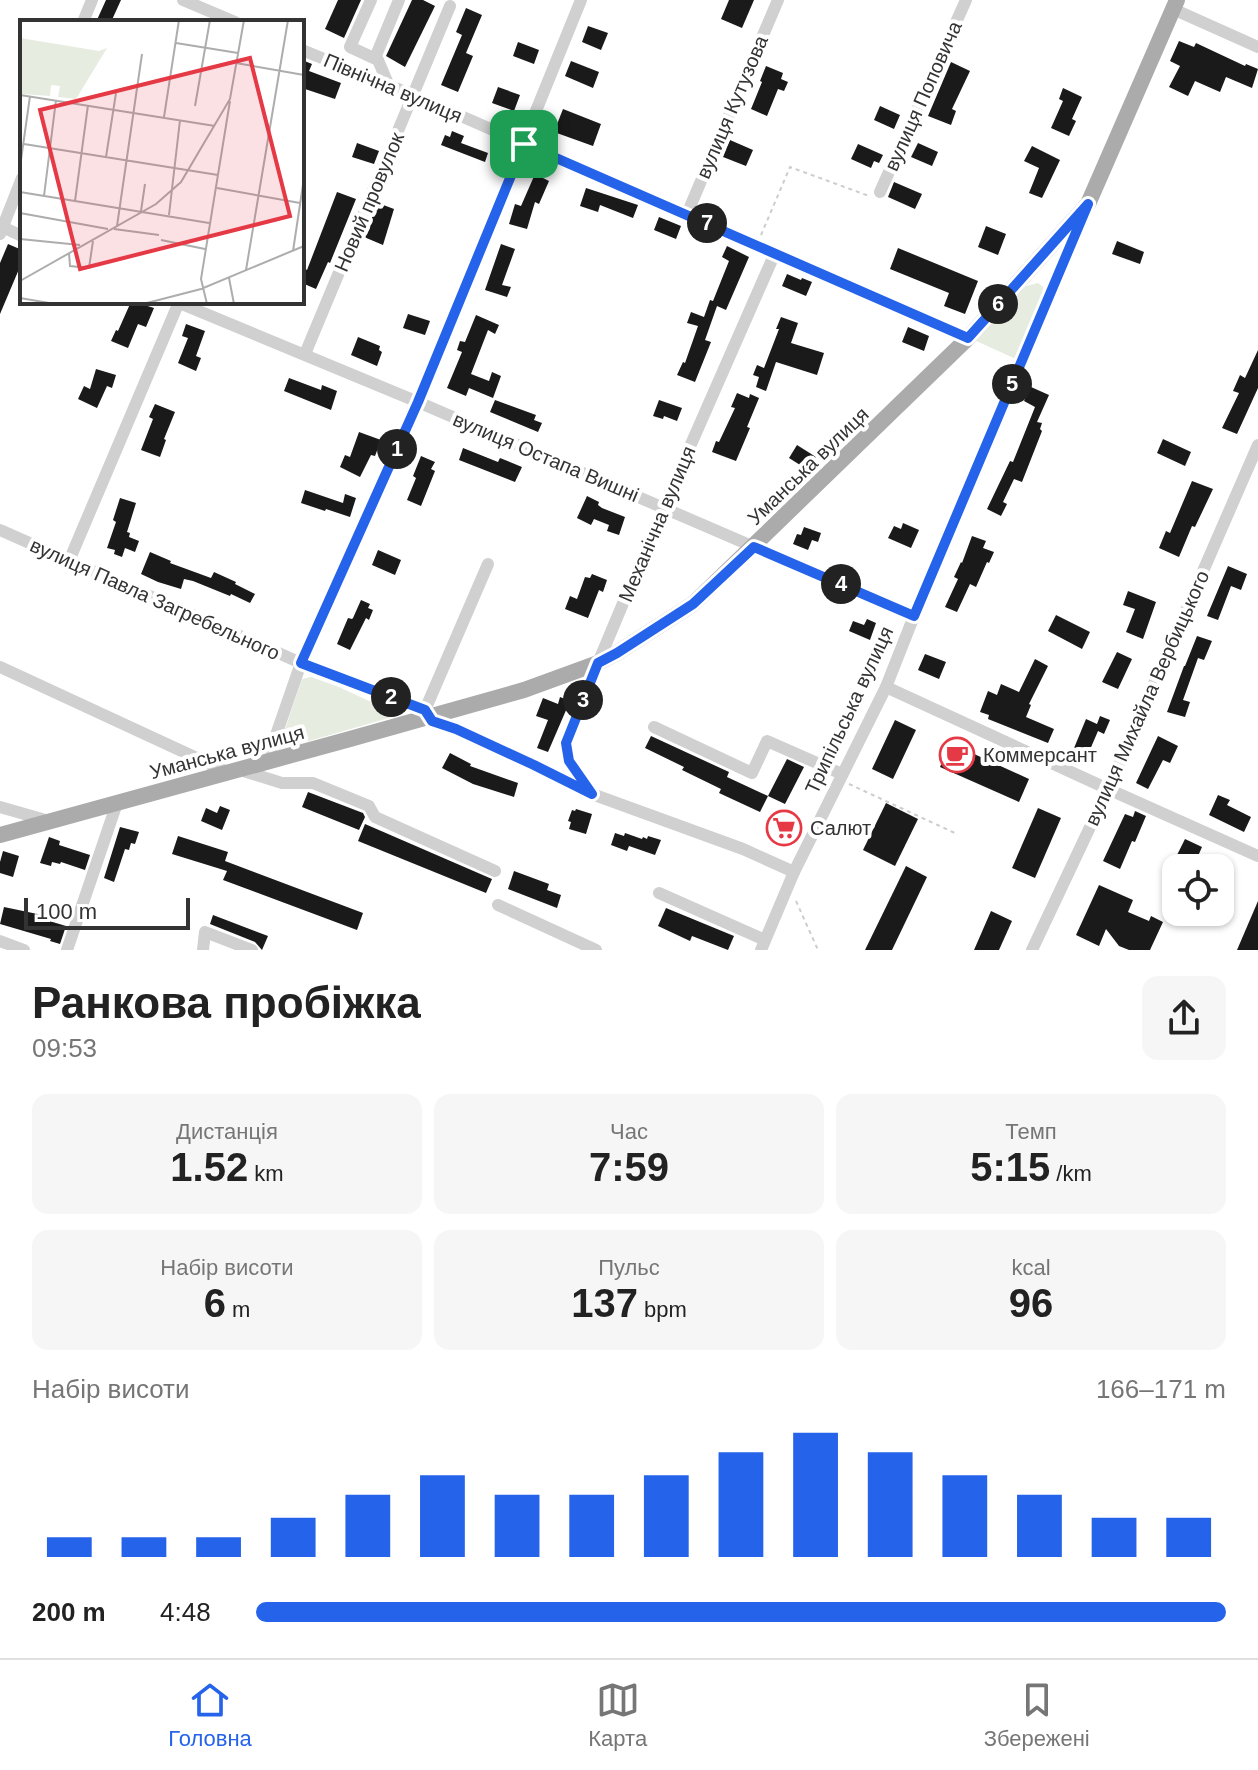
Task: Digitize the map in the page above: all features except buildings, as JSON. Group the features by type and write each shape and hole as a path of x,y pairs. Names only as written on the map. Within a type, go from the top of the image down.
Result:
{"main road":[{"name":"Трипільська вулиця","path":"1088,204 1175,5"},
{"name":"Уманська вулиця","path":"0,835 427,713 524,690 617,653 693,604 754,547 968,338 1088,204"}],"street":[{"path":"84,20 92,0"},
{"path":"183,0 230,20"},
{"path":"371,0 350,47 378,60 389,86"},
{"path":"375,58 399,0"},
{"path":"267,761 301,663 418,402 581,0"},
{"name":"вулиця Кутузова","path":"687,214 778,0"},
{"name":"вулиця Поповича","path":"880,192 966,0"},
{"path":"1175,5 1258,47"},
{"name":"Новий провулок","path":"305,354 450,6"},
{"name":"Північна вулиця","path":"304,51 413,95 968,338"},
{"path":"20,183 1,229 20,235"},
{"name":"Трипільська вулиця","path":"763,945 794,872 845,778 886,687 1088,204"},
{"name":"Механічна вулиця","path":"592,794 569,761 566,743 663,508 775,253"},
{"path":"69,561 177,304"},
{"name":"вулиця Остапа Вишні","path":"183,304 914,616"},
{"name":"вулиця Михайла Вербицького","path":"1032,950 1108,789 1258,445"},
{"name":"вулиця Павла Загребельного","path":"0,530 301,663 427,713 432,721 456,729 592,794 743,849 794,872"},
{"path":"427,713 488,564"},
{"path":"0,667 232,771 282,783 313,783 369,806 375,817 495,871"},
{"path":"886,687 1258,856"},
{"path":"654,727 752,773 767,741 845,778"},
{"path":"67,950 117,803"},
{"path":"0,807 49,821"},
{"path":"659,893 763,945"},
{"path":"498,905 596,950"},
{"path":"203,950 205,932 252,950"},
{"path":"0,941 24,950"}],"path":[{"path":"757,245 790,167 872,198 880,192"},
{"path":"845,778 957,834"},
{"path":"788,886 818,950"}],"shaded area":[{"path":"1038,283 1043,287 1042,297 1018,360 974,340 1026,286"},
{"path":"311,677 399,715 278,750 302,679"}],"place":[{"name":"Коммерсант","path":"957,755"},
{"name":"Салют","path":"784,828"}],"route":[{"path":"524,144 968,338 1088,204 914,616 754,547 693,604 598,663 566,743 569,761 592,794 456,729 432,721 425,710 301,663 418,402 524,144"}]}
